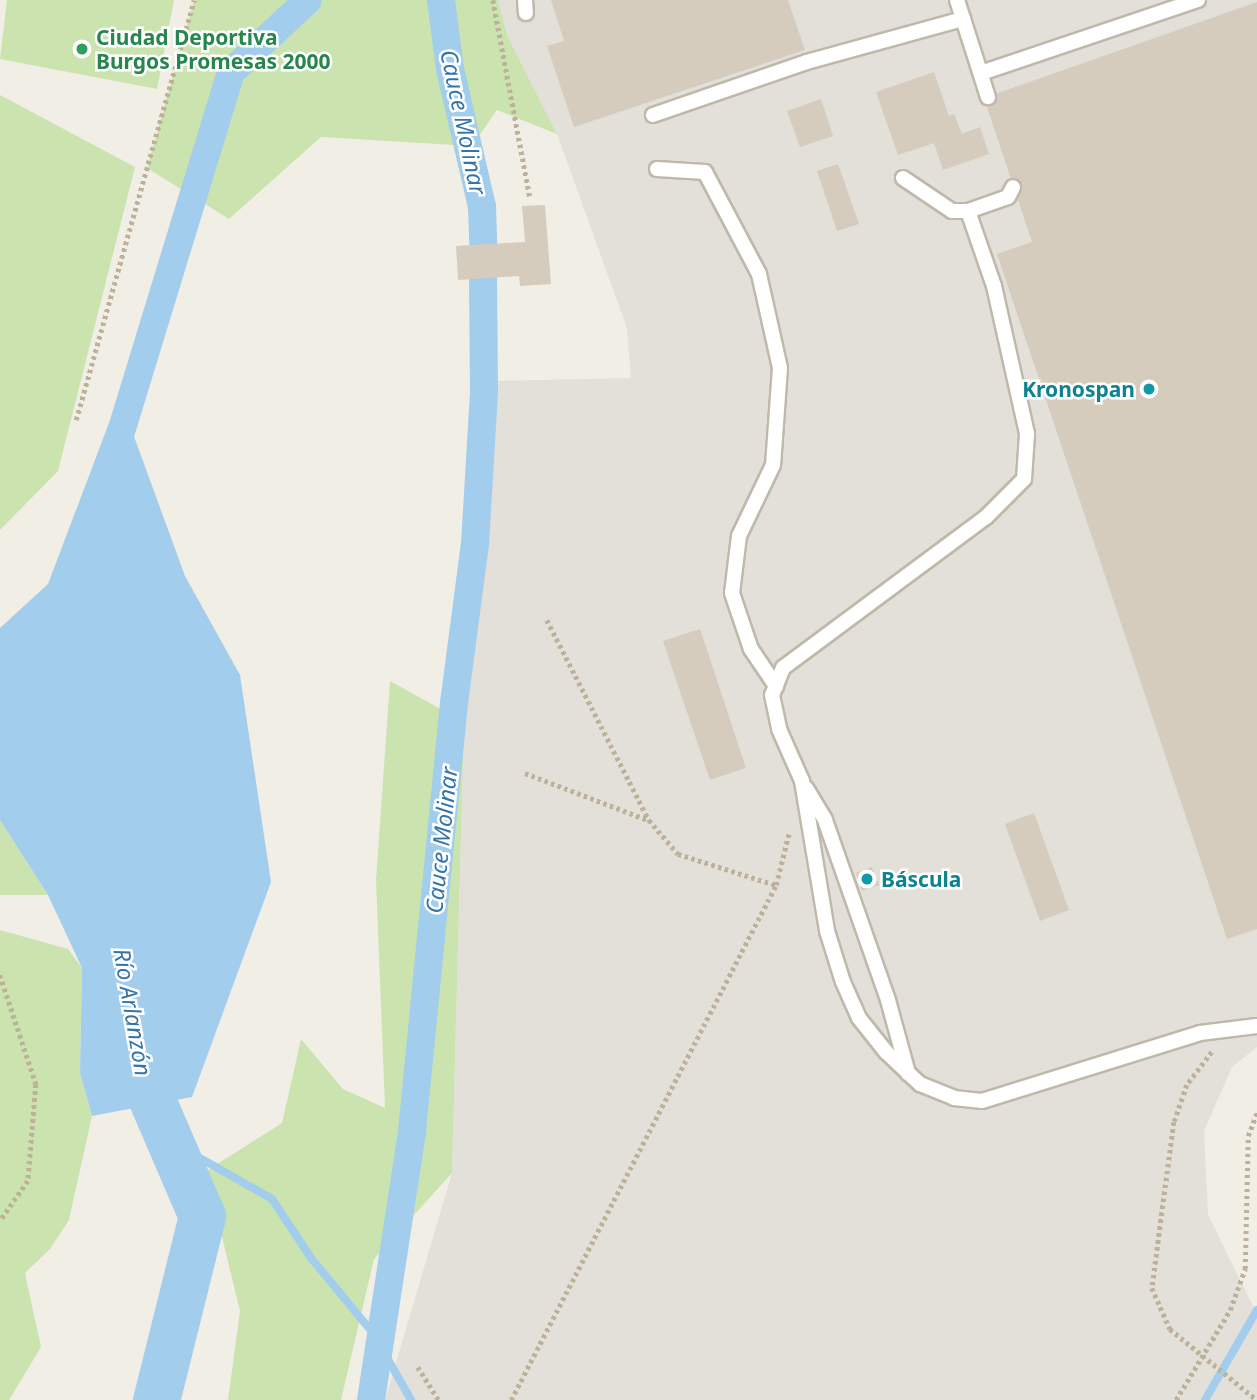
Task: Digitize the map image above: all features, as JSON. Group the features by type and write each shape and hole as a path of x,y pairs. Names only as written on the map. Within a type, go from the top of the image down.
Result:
{"lane":[{"path":"957,0 988,97"},
{"path":"981,73 1198,0"},
{"path":"653,115 807,62 963,19"},
{"path":"657,169 705,172 730,212 762,287 780,368 773,465 739,536 732,593 751,649 776,686"},
{"path":"903,178 952,211 968,211 1008,197 1013,187"},
{"path":"908,1073 888,1000 825,820 802,781 779,729 772,695 783,668 986,517 1024,478 1027,434 994,286 968,211"},
{"path":"802,781 827,931 843,982 859,1018 920,1084 954,1098 982,1101 1200,1032 1257,1026"}],"path":[{"path":"76,420 194,0"},
{"path":"494,0 530,197"},
{"path":"547,621 649,820 678,855 776,885"},
{"path":"525,774 649,820"},
{"path":"511,1400 776,885 792,820"},
{"path":"0,975 36,1084 28,1181 0,1221"},
{"path":"1242,1026 1203,1059 1187,1085 1174,1122 1154,1260 1156,1304 1170,1329 1257,1400"},
{"path":"1176,1400 1230,1310 1245,1269 1248,1136 1257,1112"},
{"path":"418,1367 439,1400"}],"shaded area":[{"path":"498,0 1257,0 1257,1047 1232,1067 1204,1131 1208,1215 1257,1314 1257,1400 385,1400 452,1173 464,722 496,381 631,378 627,328 557,134 507,35"}],"green space":[{"name":"Ciudad Deportiva Burgos Promesas 2000","path":"7,0 174,0 157,89 0,59"},
{"path":"194,0 498,0 507,35 557,134 497,110 472,146 321,137 229,219 147,168"},
{"path":"0,95 135,167 58,471 0,530"},
{"path":"390,681 464,722 452,1173 374,1259 341,1400 228,1400 240,1311 206,1171 282,1123 301,1039 343,1089 385,1108 376,880"},
{"path":"0,820 48,895 0,895"},
{"path":"0,930 68,949 82,968 80,1073 92,1116 69,1220 50,1249 25,1273 41,1347 9,1400 0,1400"}],"water":[{"path":"112,415 132,431 185,576 240,675 271,882 192,1097 92,1116 80,1073 82,968 48,895 0,820 0,628 48,584"}],"building":[{"path":"551,0 788,0 805,50 574,127 547,46 564,41"},
{"name":"Kronospan","path":"1257,2 1257,929 1227,939 997,254 1032,242 984,98"},
{"path":"934,72 949,116 954,114 962,134 980,127 989,154 943,170 934,143 898,155 876,92"},
{"path":"821,99 833,136 800,147 787,111"},
{"path":"838,164 859,224 837,231 817,171"},
{"path":"545,205 551,284 520,286 519,276 458,280 456,246 525,242 522,206"},
{"path":"700,629 746,768 710,780 663,641"},
{"path":"1034,813 1069,910 1040,921 1005,824"},
{"name":"Báscula","path":"872,867 879,885 862,891 856,873"}],"waterway":[{"path":"113,458 231,72 308,0"},
{"name":"Cauce Molinar","path":"441,0 450,69 482,207 483,244"},
{"name":"Cauce Molinar","path":"371,1400 412,1131 454,703 475,544 484,392 483,278"},
{"name":"Río Arlanzón","path":"137,1044 143,1079 202,1216 156,1400"},
{"path":"170,1141 272,1199 311,1258 373,1333 411,1400"},
{"path":"1205,1400 1257,1310"}],"place":[{"name":"Ciudad Deportiva Burgos Promesas 2000","path":"82,49"},
{"name":"Kronospan","path":"1149,389"},
{"name":"Báscula","path":"867,879"}]}
